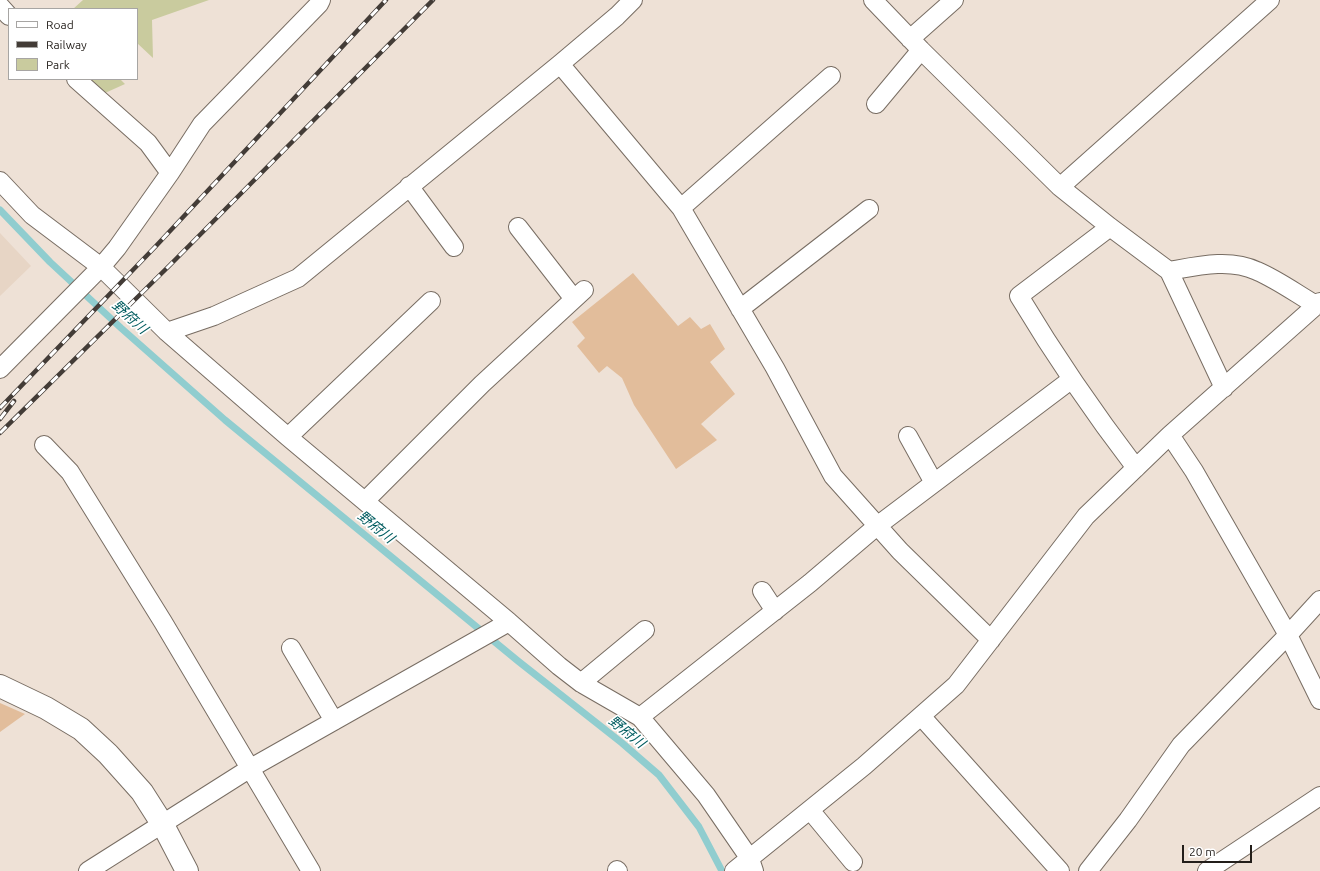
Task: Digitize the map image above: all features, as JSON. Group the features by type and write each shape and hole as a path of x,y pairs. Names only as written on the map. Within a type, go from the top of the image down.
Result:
{"main road":[{"path":"0,686 46,708 81,729 108,754 142,792 163,824 187,871"}],"street":[{"path":"0,369 96,272 117,248 170,173 202,124 319,4 321,0"},
{"path":"167,332 214,316 298,278 560,64 617,16 633,0"},
{"path":"873,0 915,44 1060,187 1169,271 1224,388"},
{"path":"876,104 915,44 954,0"},
{"path":"1060,187 1270,0"},
{"path":"0,6 8,15"},
{"path":"560,64 681,208 775,368 833,476 900,551 991,640"},
{"path":"681,208 831,76"},
{"path":"77,80 148,143 170,173"},
{"path":"0,181 32,215 96,272 365,501 506,624 581,683 640,717 706,795 744,867 864,766 956,685 1086,516 1170,435 1318,304 1256,270 1234,265 1204,265 1169,271"},
{"path":"410,186 454,247"},
{"path":"740,309 869,209"},
{"path":"365,501 482,384 579,295 518,227"},
{"path":"1110,227 1019,296 1051,349 1103,426 1136,468"},
{"path":"288,437 431,301"},
{"path":"640,717 775,611 878,526 1072,379"},
{"path":"1170,435 1194,471 1288,635 1320,700"},
{"path":"908,436 934,483"},
{"path":"44,445 70,472 163,622 311,871"},
{"path":"762,591 775,611"},
{"path":"1088,871 1128,820 1181,745 1320,600"},
{"path":"88,871 249,769 506,624"},
{"path":"581,683 645,630"},
{"path":"291,648 334,721"},
{"path":"921,716 1060,871"},
{"path":"1207,871 1320,796"},
{"path":"810,810 852,862"}],"shaded area":[{"path":"0,233 31,266 0,296"}],"green space":[{"path":"83,0 209,0 152,20 153,58 138,44 138,8 74,8"},
{"path":"91,80 121,80 125,84 105,93"}],"building":[{"path":"633,273 678,326 690,317 701,329 710,324 725,349 710,362 735,394 701,424 717,440 676,469 634,405 622,378 607,366 599,373 577,346 585,338 572,322"},
{"path":"0,703 25,714 0,732"}],"waterway":[{"name":"野府川","path":"0,210 50,262 121,328 225,420 518,661 622,743 659,775 699,827 722,871"}],"railway":[{"path":"0,408 156,246 386,0"},
{"path":"0,433 170,265 433,0"},
{"path":"0,419 14,401"}]}
